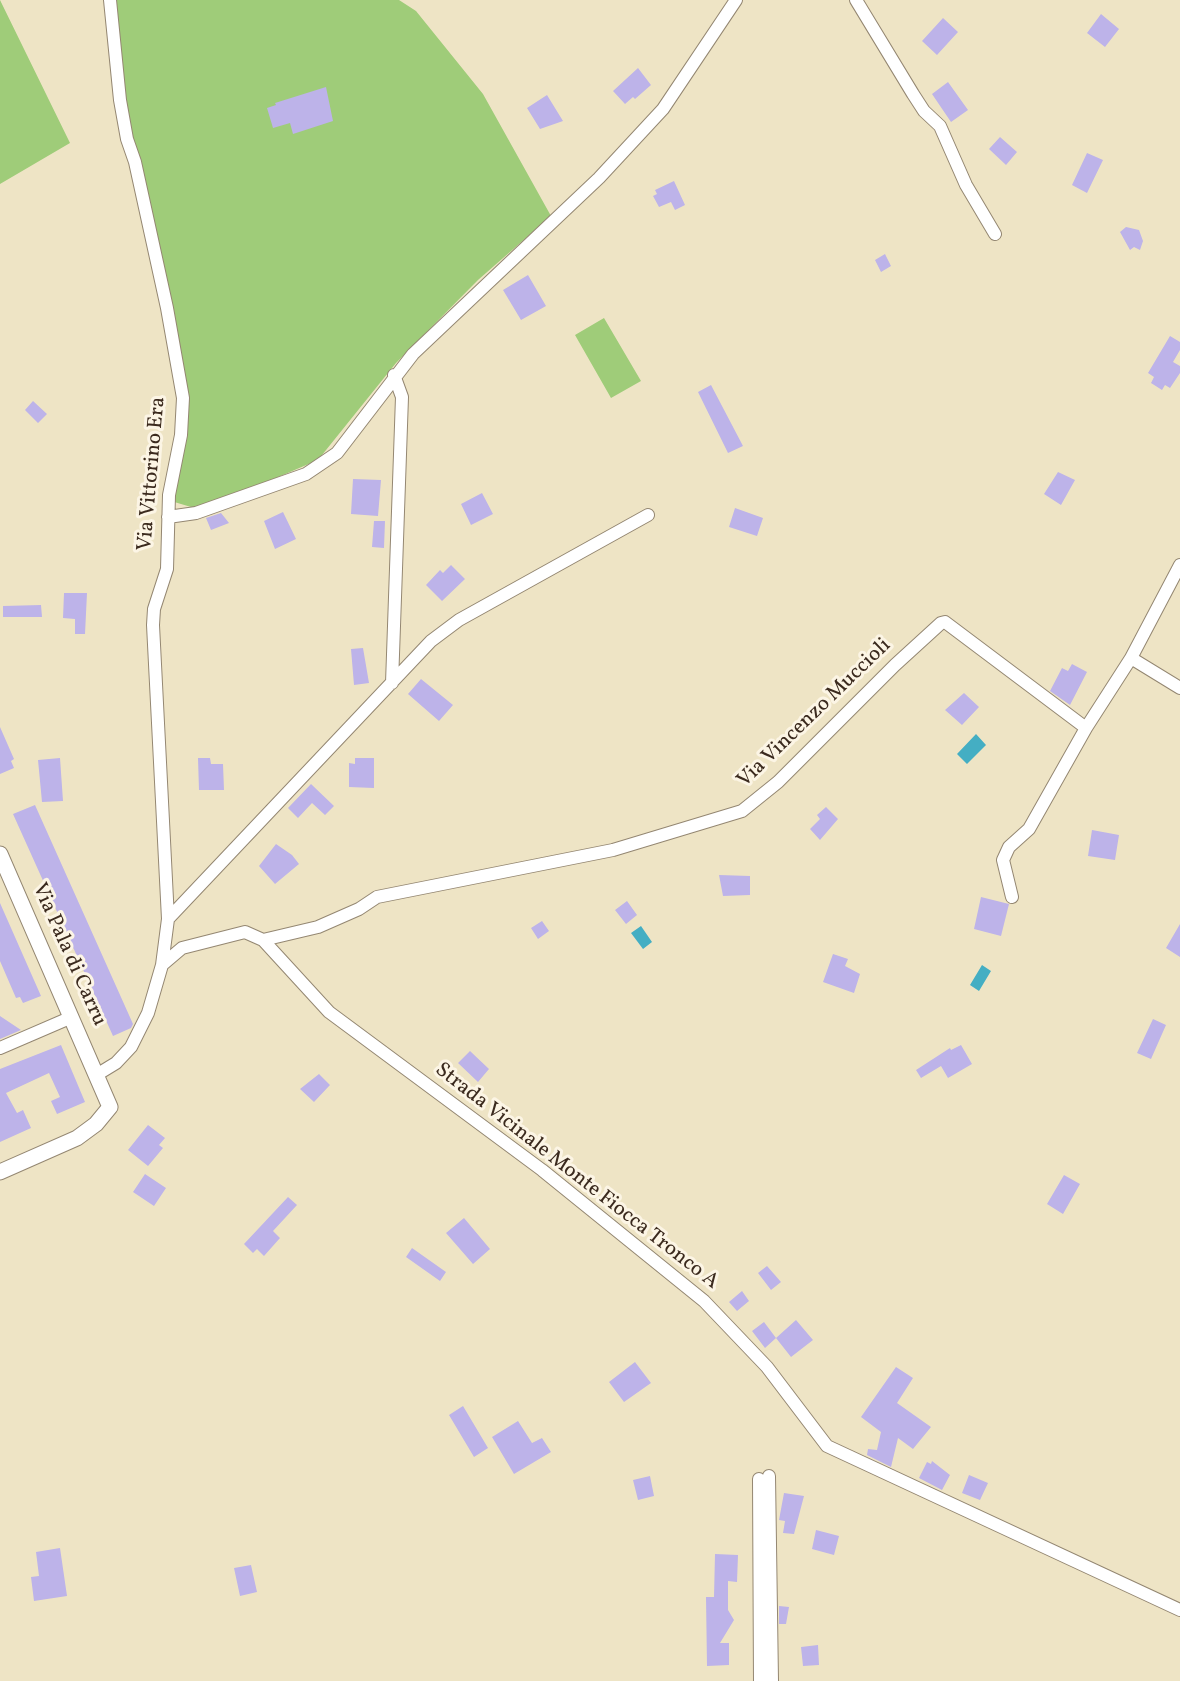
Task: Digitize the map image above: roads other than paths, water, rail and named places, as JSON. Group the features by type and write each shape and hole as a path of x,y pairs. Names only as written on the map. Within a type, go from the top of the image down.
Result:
{"street":[{"name":"Via Vittorino Era","path":"98,1074 116,1063 131,1047 148,1012 162,965 168,920 153,625 154,609 167,569 169,495 181,435 183,398 167,308 121,110 110,0"},
{"path":"168,517 196,513 306,474 326,463 348,441 394,375 412,354 624,153 679,87 736,0"},
{"path":"856,0 924,111 940,126 966,185 994,234"},
{"path":"392,682 402,397 394,375"},
{"path":"168,920 431,641 459,620 648,515"},
{"path":"1012,897 1003,860 1009,847 1029,829 1086,728 1131,658 1180,566"},
{"name":"Via Vincenzo Muccioli","path":"263,940 318,927 359,909 377,897 613,850 742,811 778,782 895,664 941,623 945,622 1086,728"},
{"path":"1131,658 1180,688"},
{"name":"Via Pala di Carru","path":"0,854 98,1074"},
{"path":"162,965 182,948 245,932 263,940"},
{"name":"Strada Vicinale Monte Fiocca Tronco A","path":"263,940 329,1012 542,1170 704,1301 767,1367 827,1446 1180,1610"},
{"path":"0,1048 72,1017"},
{"path":"0,1172 77,1138 96,1124 110,1107 98,1074"},
{"path":"760,1681 764,1478 772,1681"}],"water":[{"path":"976,734 986,745 967,764 957,754"},
{"path":"641,926 652,942 643,949 631,933"},
{"path":"982,965 991,971 979,991 970,985"}]}
